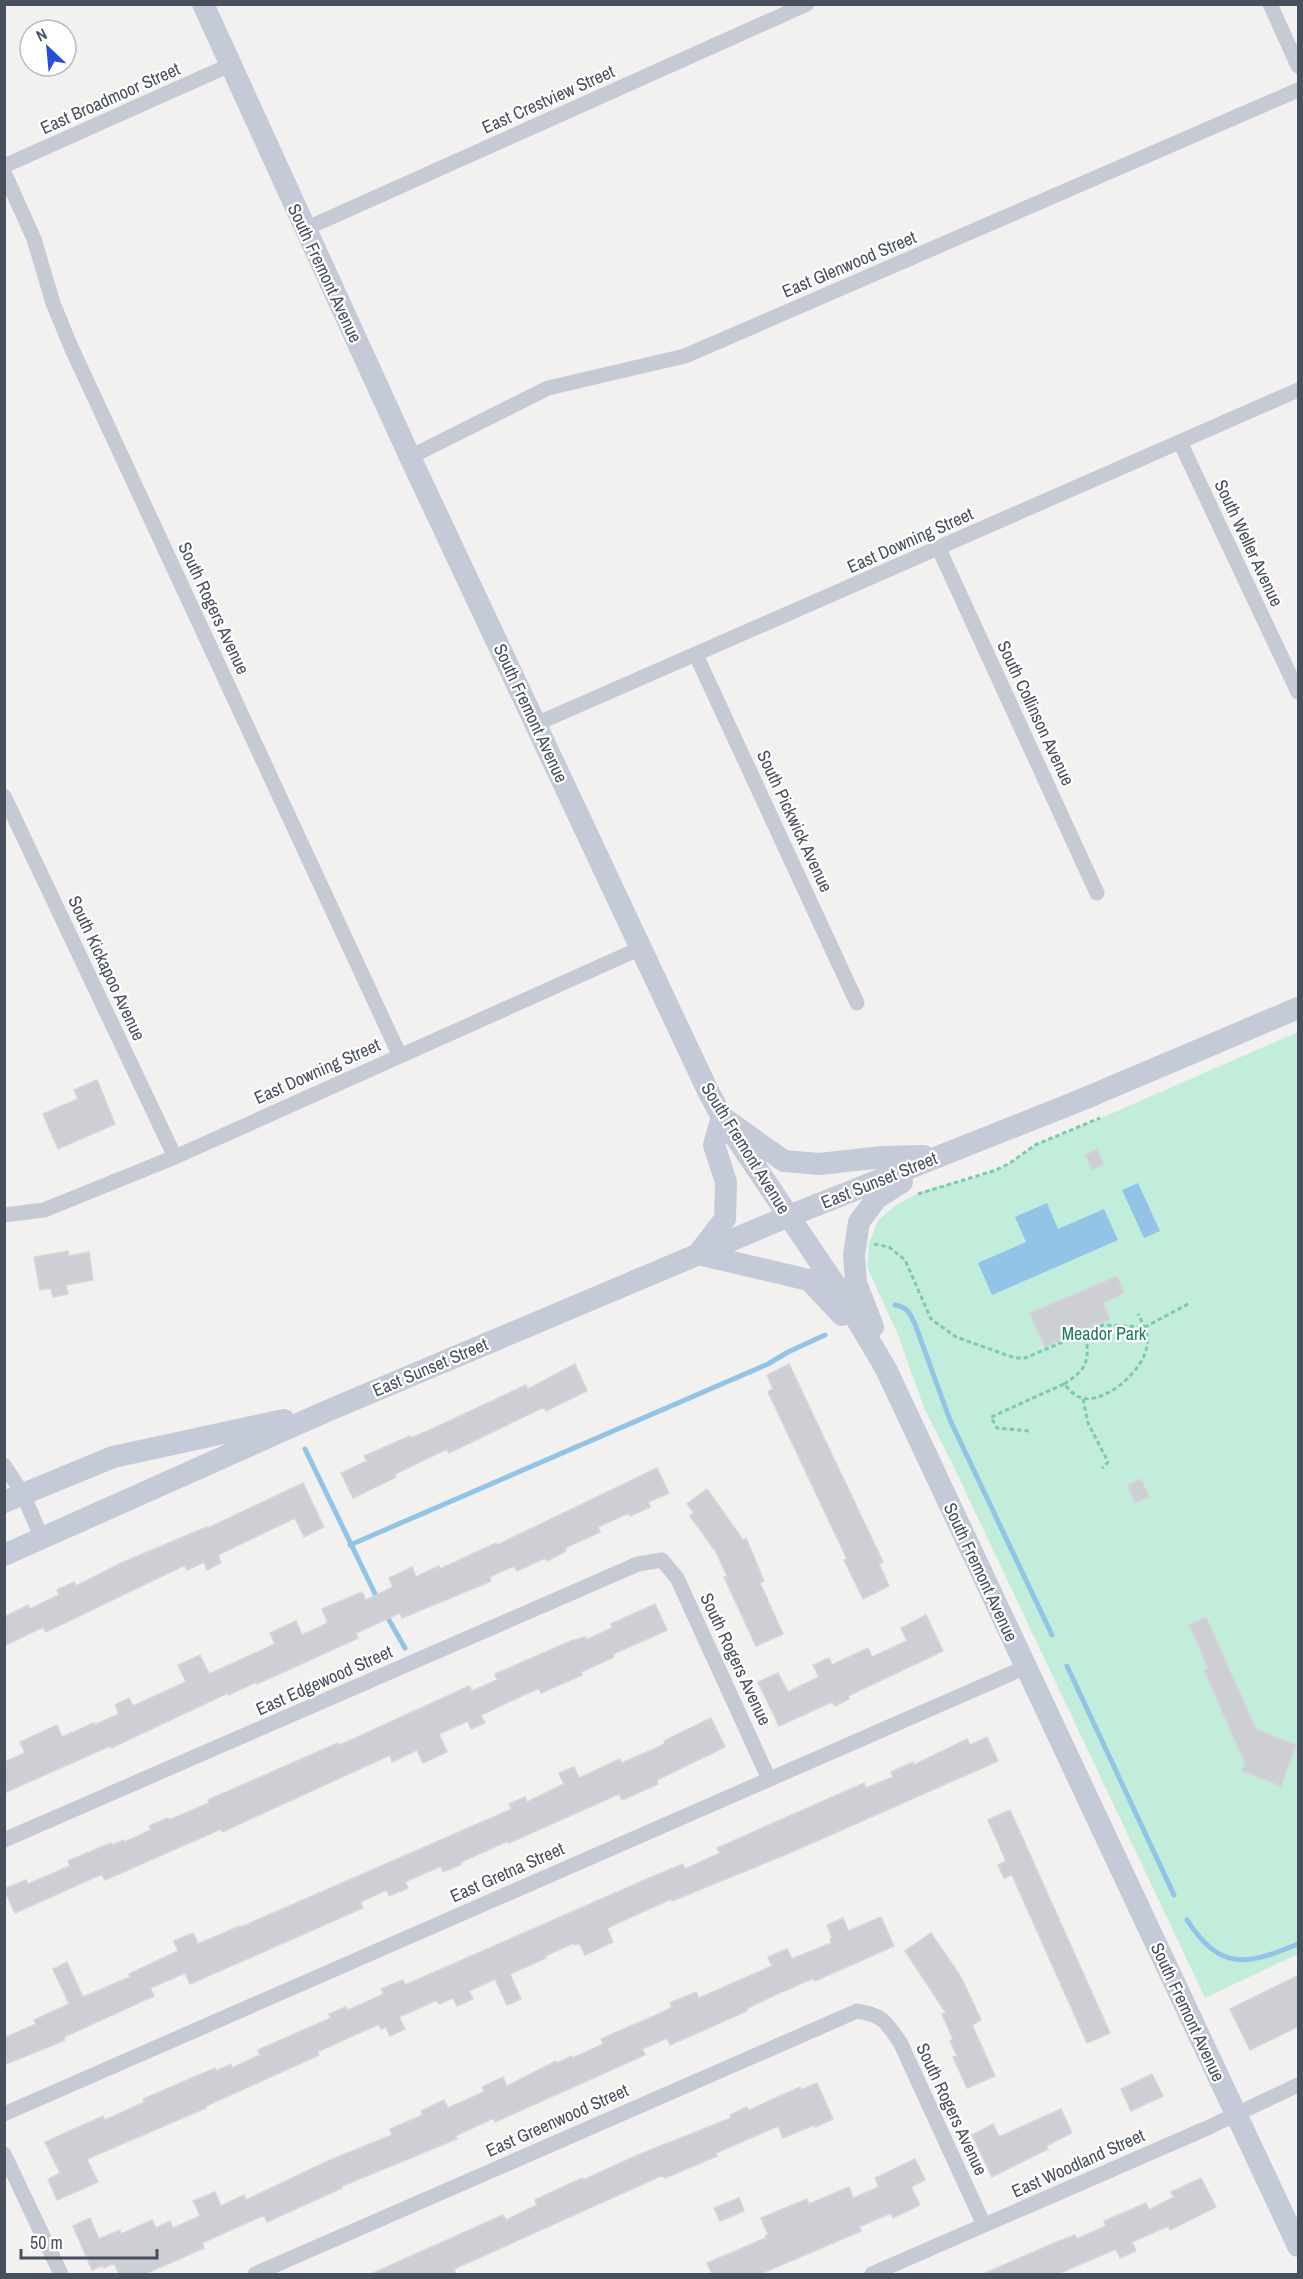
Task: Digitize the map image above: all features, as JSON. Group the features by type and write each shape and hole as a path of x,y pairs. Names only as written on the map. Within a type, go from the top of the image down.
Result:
{"main road":[{"name":"South Fremont Avenue","path":"203,4 410,457 694,1062 723,1117 844,1298 880,1358 1299,2246"},
{"name":"East Sunset Street","path":"4,1555 327,1411 698,1254 1081,1101 1299,1008"},
{"path":"880,1358 870,1352 838,1310 809,1280 698,1254 725,1219 726,1182 714,1145 723,1117 784,1161 819,1164 883,1157 941,1156"},
{"path":"880,1358 877,1336 856,1283 854,1255 859,1222 878,1198 941,1156"},
{"name":"East Sunset Street","path":"14,1498 113,1456 327,1411"}],"street":[{"name":"East Crestview Street","path":"305,229 807,4"},
{"path":"1270,4 1299,66"},
{"name":"East Broadmoor Street","path":"4,166 230,65"},
{"name":"East Glenwood Street","path":"410,457 548,388 685,356 1299,90"},
{"name":"South Rogers Avenue","path":"4,172 34,238 54,303 71,347 400,1056"},
{"name":"East Downing Street","path":"536,724 1299,390"},
{"name":"South Weller Avenue","path":"1180,442 1299,692"},
{"name":"South Collinson Avenue","path":"939,549 1097,893"},
{"name":"South Pickwick Avenue","path":"696,655 857,1003"},
{"name":"South Kickapoo Avenue","path":"4,796 175,1157"},
{"name":"East Downing Street","path":"4,1215 44,1210 175,1157 641,948"},
{"path":"4,1465 14,1498 42,1539"},
{"name":"South Rogers Avenue","path":"662,1560 677,1578 769,1779"},
{"name":"East Edgewood Street","path":"4,1840 638,1564 662,1560"},
{"name":"East Gretna Street","path":"4,2114 1026,1667"},
{"name":"East Greenwood Street","path":"255,2274 837,2018 857,2011 876,2014"},
{"name":"South Rogers Avenue","path":"876,2014 900,2042 984,2225"},
{"name":"East Woodland Street","path":"872,2274 1236,2115 1299,2085"},
{"path":"4,2154 61,2274"}],"path":[{"path":"915,1195 996,1170 1010,1163 1035,1144 1100,1118"},
{"path":"869,1244 889,1247 898,1252 910,1270 931,1319 956,1337 1015,1358 1025,1358 1103,1325 1145,1327 1190,1303"},
{"path":"1064,1384 1074,1395 1083,1399 1098,1397 1129,1377 1139,1367 1148,1344 1145,1327 1138,1314"},
{"path":"1029,1431 997,1428 991,1417 1064,1384 1078,1374 1084,1368 1087,1360 1086,1333"},
{"path":"1083,1399 1088,1422 1108,1462 1102,1468"}],"green space":[{"name":"Meador Park","path":"1298,1032 1298,1954 1205,1998 924,1408 898,1335 867,1267 869,1244 878,1220 896,1205 915,1195 996,1170 1035,1145"}],"water":[{"path":"1138,1183 1160,1231 1144,1238 1122,1190"},
{"path":"1047,1203 1058,1229 1104,1209 1118,1240 992,1295 978,1263 1026,1242 1015,1217"}],"building":[{"path":"97,1080 115,1124 58,1149 43,1114 78,1099 74,1090"},
{"path":"1097,1149 1104,1164 1092,1170 1085,1155"},
{"path":"68,1251 69,1256 89,1252 93,1280 66,1285 68,1294 53,1297 51,1288 40,1290 34,1257"},
{"path":"1117,1276 1124,1293 1103,1303 1110,1319 1045,1347 1030,1313"},
{"path":"575,1364 587,1391 546,1411 544,1407 449,1453 447,1449 395,1474 396,1477 353,1498 341,1473 367,1461 364,1456 430,1430 526,1385 528,1389"},
{"path":"789,1364 883,1562 879,1564 889,1586 863,1599 844,1560 847,1559 768,1392 773,1389 767,1375"},
{"path":"657,1468 669,1493 648,1502 650,1507 630,1516 629,1513 598,1527 600,1532 565,1548 566,1551 547,1561 545,1558 517,1571 514,1566 489,1577 491,1581 402,1618 400,1613 356,1633 358,1638 257,1684 256,1682 229,1695 228,1693 111,1748 110,1746 4,1793 4,1762 25,1753 20,1742 57,1725 62,1737 94,1723 94,1725 119,1714 115,1705 129,1698 133,1706 186,1682 178,1665 200,1655 209,1674 275,1644 270,1633 296,1621 302,1635 328,1623 322,1609 362,1592 366,1600 393,1587 389,1578 412,1567 416,1577 439,1566 440,1569 496,1543 497,1545"},
{"path":"1141,1479 1149,1497 1135,1503 1128,1485"},
{"path":"303,1483 324,1527 304,1537 295,1518 218,1555 221,1563 207,1570 204,1562 187,1570 185,1565 46,1632 43,1627 4,1646 4,1617 28,1605 30,1609 59,1595 57,1590 74,1582 76,1586 121,1563 208,1528"},
{"path":"707,1489 743,1540 746,1538 764,1581 760,1583 783,1634 756,1646 724,1577 727,1576 716,1552 690,1516 694,1513 687,1504"},
{"path":"655,1604 667,1630 613,1654 614,1657 581,1672 582,1675 541,1693 539,1688 481,1715 485,1723 471,1729 468,1721 439,1734 447,1752 423,1763 417,1750 392,1762 390,1755 222,1832 221,1829 105,1880 102,1874 15,1913 4,1889 26,1880 28,1884 70,1866 68,1861 111,1843 112,1845 124,1840 125,1842 151,1830 149,1826 209,1803 208,1800 338,1743 340,1745 469,1686 472,1691 497,1680 495,1674 571,1641 585,1637 586,1640 612,1628 611,1624"},
{"path":"926,1615 943,1651 848,1696 849,1699 835,1706 832,1702 779,1726 758,1682 778,1673 788,1692 819,1677 813,1665 829,1658 832,1665 868,1648 872,1657 907,1641 901,1628"},
{"path":"1206,1617 1256,1729 1296,1745 1281,1786 1242,1771 1245,1763 1204,1670 1208,1668 1189,1625"},
{"path":"711,1718 725,1747 657,1780 658,1784 622,1800 619,1794 509,1843 508,1841 443,1872 441,1866 405,1882 408,1888 389,1896 387,1890 360,1902 363,1908 190,1984 185,1973 150,1988 154,1996 64,2037 65,2040 4,2065 4,2038 36,2024 34,2020 69,2004 53,1969 67,1962 83,1997 130,1977 129,1974 178,1951 174,1941 193,1933 198,1944 241,1927 512,1809 509,1804 525,1797 527,1802 564,1784 559,1773 574,1767 579,1778 620,1759 622,1763 665,1744 664,1741"},
{"path":"987,1737 998,1761 787,1854 672,1901 671,1899 607,1928 613,1942 585,1955 579,1943 575,1945 574,1943 510,1974 521,1999 507,2005 495,1979 469,1991 473,1999 457,2006 453,1998 439,2004 437,2000 399,2017 405,2029 390,2036 386,2027 381,2029 379,2024 317,2052 319,2055 206,2106 206,2108 87,2159 98,2182 57,2200 48,2179 60,2173 45,2142 103,2116 105,2120 145,2102 143,2099 215,2068 216,2071 231,2064 232,2068 260,2055 258,2050 331,2018 329,2014 346,2007 348,2010 384,1994 381,1989 403,1980 405,1985 683,1864 685,1869 720,1853 717,1848 864,1783 866,1788 893,1777 891,1772 913,1762 914,1765 967,1739 970,1745"},
{"path":"1010,1810 1110,2033 1087,2043 1012,1875 1004,1878 998,1865 1006,1861 988,1820"},
{"path":"881,1917 894,1946 815,1981 814,1978 777,1994 746,2009 747,2011 670,2045 667,2038 642,2049 645,2055 495,2122 494,2118 455,2136 457,2139 342,2186 342,2188 267,2222 264,2215 202,2243 204,2248 145,2274 119,2274 114,2263 92,2270 73,2226 90,2218 99,2239 120,2230 121,2234 152,2220 156,2228 170,2221 173,2228 200,2215 193,2201 215,2192 221,2206 244,2195 246,2200 330,2160 392,2135 390,2129 423,2115 421,2111 444,2100 448,2108 484,2092 482,2087 503,2077 507,2086 556,2061 557,2063 572,2056 573,2058 603,2044 601,2039 663,2012 672,2007 670,2003 696,1992 699,1998 772,1966 768,1957 787,1949 792,1959 831,1943 832,1938 827,1925 843,1918 848,1931"},
{"path":"931,1933 961,1977 981,2020 972,2025 995,2076 967,2088 953,2057 957,2056 950,2041 953,2039 942,2014 946,2013 905,1951"},
{"path":"1299,1975 1299,2026 1250,2050 1230,2009"},
{"path":"1152,2074 1163,2096 1131,2111 1121,2089"},
{"path":"817,2083 833,2119 815,2127 814,2125 783,2138 778,2126 716,2153 717,2156 665,2178 663,2175 454,2269 456,2274 371,2274 503,2215 506,2220 537,2205 535,2200 582,2178 583,2180 638,2155 731,2118 730,2115 747,2107 749,2110 800,2087 801,2090"},
{"path":"1061,2109 1072,2133 1046,2146 1048,2149 992,2177 972,2135 993,2124 999,2137"},
{"path":"915,2159 925,2180 911,2187 920,2205 893,2218 891,2213 859,2227 861,2231 760,2274 712,2274 707,2263 766,2238 768,2234 761,2218 807,2199 809,2204 849,2187 853,2198 879,2187 875,2178"},
{"path":"1201,2178 1216,2207 1170,2230 1168,2226 1132,2242 1136,2251 1120,2258 1116,2249 1058,2274 983,2274 1075,2235 1077,2239 1106,2226 1104,2221 1146,2203 1149,2210 1174,2197 1171,2192"},
{"path":"739,2198 744,2211 720,2221 714,2208"}],"waterway":[{"path":"895,1305 906,1309 915,1324 950,1420 1052,1635"},
{"path":"350,1545 768,1364 825,1335"},
{"path":"305,1449 379,1602"},
{"path":"385,1613 405,1648"},
{"path":"1067,1666 1174,1895"},
{"path":"1187,1920 1199,1937 1212,1949 1224,1956 1236,1959 1264,1956 1298,1944"}]}
